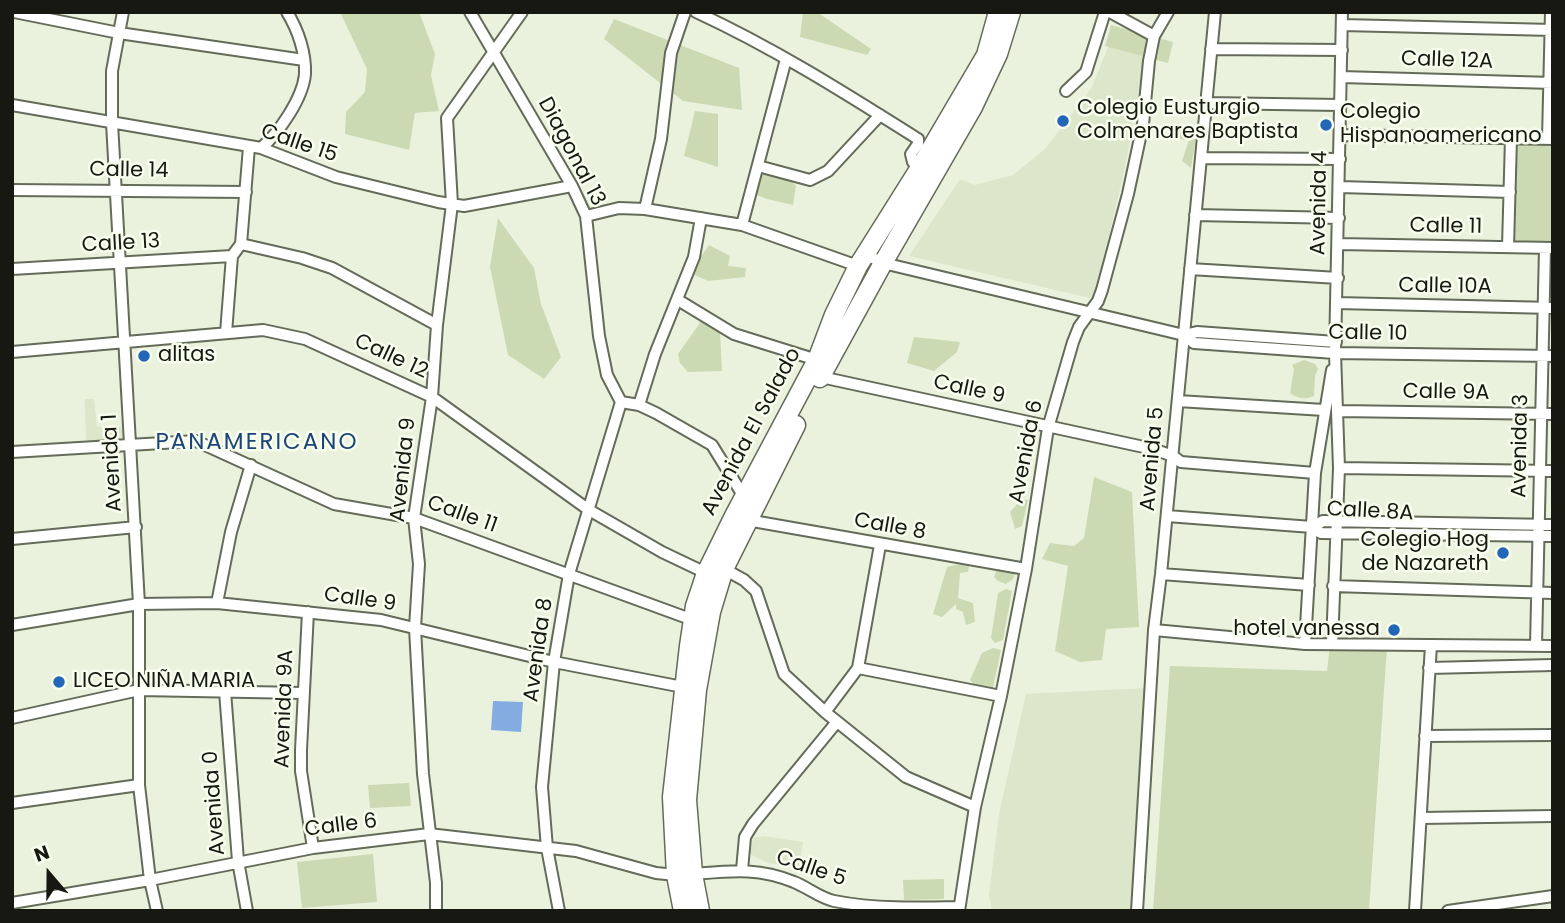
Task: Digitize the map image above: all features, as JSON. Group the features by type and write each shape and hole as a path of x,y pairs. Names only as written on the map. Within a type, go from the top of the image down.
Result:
{"main road":[{"name":"Avenida El Salado","path":"691,689 724,569 819,369 834,315 862,260 986,55 998,12"},
{"name":"Avenida El Salado","path":"683,911 693,620 706,573 744,497 973,107 998,54 1011,12"},
{"name":"Avenida El Salado","path":"684,874 700,911"}],"street":[{"path":"14,12 119,33 304,60"},
{"name":"Avenida 1","path":"124,12 112,71 112,123 136,527 139,604 139,785 150,880 157,911"},
{"path":"226,333 232,256 241,244 246,192 255,148 274,137 296,100 305,77 299,36 287,12"},
{"name":"Diagonal 13","path":"470,12 572,186 586,216 599,336 607,375 621,402"},
{"path":"494,52 522,12"},
{"path":"645,209 661,139 671,53 685,12"},
{"path":"696,12 749,37 841,89 918,139 911,155 919,169"},
{"path":"1066,91 1086,72 1105,12"},
{"path":"1110,12 1154,36"},
{"name":"Avenida 6","path":"959,909 975,807 1001,696 1026,569 1048,428 1073,342 1079,327 1098,301 1128,194 1143,124 1154,36 1168,12"},
{"name":"Avenida 5","path":"1137,911 1154,630 1214,12"},
{"name":"Avenida 4","path":"1332,644 1339,468 1336,348 1342,12"},
{"path":"1340,135 1551,139 1551,12"},
{"path":"1342,25 1552,30"},
{"path":"1211,49 1342,50"},
{"name":"Avenida 9","path":"436,911 436,883 423,774 415,628 419,564 414,518 432,397 437,325 452,204 447,118 494,52"},
{"path":"742,225 786,59"},
{"name":"Calle 12A","path":"1341,77 1551,83"},
{"path":"1206,103 1341,105"},
{"name":"Calle 15","path":"12,105 255,148 336,177 464,206 572,186"},
{"path":"758,166 810,180 818,177 828,171 880,115"},
{"path":"1508,247 1511,138"},
{"path":"1201,158 1340,159"},
{"path":"1340,187 1510,192"},
{"name":"Calle 14","path":"12,190 246,192"},
{"path":"586,216 619,208 645,209 742,225 862,260"},
{"path":"1195,215 1339,218"},
{"path":"639,405 655,354 694,257 701,218"},
{"path":"241,244 332,268 437,325"},
{"name":"Calle 11","path":"1339,244 1549,248"},
{"name":"Avenida 3","path":"1536,646 1540,471 1547,414 1549,248"},
{"name":"Calle 13","path":"12,269 232,256"},
{"name":"Calle 10","path":"862,260 1184,335 1194,343 1548,356"},
{"path":"1190,269 1338,278"},
{"name":"Calle 9","path":"678,300 734,334 819,369 1048,428 1153,449 1181,462 1315,473"},
{"name":"Calle 10A","path":"1337,303 1548,308"},
{"name":"Calle 12","path":"12,352 263,330 304,339 432,397 589,510 662,552 706,573"},
{"name":"Avenida 4","path":"1305,644 1315,473 1336,348"},
{"path":"1178,401 1324,410"},
{"path":"621,402 639,405 712,445 744,497"},
{"name":"Avenida 8","path":"559,911 547,848 542,787 554,662 569,574 621,402"},
{"name":"Calle 9A","path":"1338,411 1547,414"},
{"name":"Calle 11","path":"12,452 196,441 334,505 414,518 693,620"},
{"path":"217,603 230,532 251,465"},
{"path":"1339,468 1553,471"},
{"name":"Calle 8A","path":"1167,516 1312,527 1322,521 1337,527 1539,530 1553,536"},
{"name":"Calle 8","path":"747,520 1026,569"},
{"name":"Calle 8A","path":"1539,530 1553,524"},
{"path":"12,539 136,527"},
{"path":"825,712 858,668 880,545"},
{"path":"724,569 744,580 756,592 784,674 836,723 906,777 975,807"},
{"path":"1161,574 1309,585"},
{"path":"1333,586 1553,593"},
{"name":"Calle 9","path":"12,625 139,604 217,603 360,617 554,662 691,689"},
{"name":"Avenida 9A","path":"308,612 301,771 313,848"},
{"path":"1154,630 1305,644 1553,646"},
{"path":"1415,911 1432,645"},
{"path":"1429,668 1553,665"},
{"path":"858,668 1001,696"},
{"path":"12,718 139,690 303,693"},
{"name":"Avenida 0","path":"225,691 238,861 247,911"},
{"path":"742,870 745,837 753,824 836,723"},
{"path":"1425,736 1553,735"},
{"path":"12,803 139,785"},
{"path":"1421,818 1553,816"},
{"name":"Calle 6","path":"12,902 150,880 313,848 429,834 576,851 656,873 684,874"},
{"name":"Calle 5","path":"684,874 742,870 767,873 830,900 896,909 959,909"},
{"path":"1448,911 1553,896"}],"shaded area":[{"path":"340,12 419,12 435,54 431,75 439,111 415,113 409,150 345,134 346,112 365,92 367,69"},
{"path":"803,12 817,12 871,49 867,55 800,37"},
{"path":"614,19 739,68 742,110 683,101 604,39"},
{"path":"1111,25 1173,42 1168,63 1105,46"},
{"path":"1116,28 1150,38 1124,172 1094,299 909,256 960,179 975,185 1013,175 1045,149 1092,87"},
{"path":"695,111 718,114 718,167 684,156"},
{"path":"1179,123 1188,129 1185,140 1173,137 1170,125"},
{"path":"1196,138 1191,168 1182,161 1189,140"},
{"path":"1553,144 1553,241 1515,241 1507,145"},
{"path":"762,169 785,175 796,186 793,205 754,194"},
{"path":"498,218 534,268 541,304 561,357 544,379 508,355 490,267"},
{"path":"709,245 730,256 728,266 746,268 745,277 708,281 690,273"},
{"path":"702,320 720,331 722,371 688,372 680,363 678,354"},
{"path":"914,337 960,342 957,352 934,371 907,363"},
{"path":"1304,360 1315,364 1318,369 1314,396 1299,398 1290,393 1294,369 1292,365"},
{"path":"85,399 94,399 97,427 121,426 123,439 86,442"},
{"path":"1094,477 1132,492 1139,627 1106,629 1102,660 1080,662 1055,651 1068,566 1042,559 1050,543 1074,546 1084,538"},
{"path":"1022,499 1028,500 1022,526 1015,529 1010,512"},
{"path":"960,564 969,566 968,572 960,573 958,598 973,603 975,622 966,625 963,612 956,609 956,604 942,617 933,614 947,567"},
{"path":"1007,568 1015,573 1013,579 1006,584 994,577 997,569"},
{"path":"1006,589 1012,591 1003,640 995,643 991,638 998,593"},
{"path":"1330,645 1387,647 1369,911 1153,911 1170,666 1327,671"},
{"path":"993,648 1001,650 992,692 978,689 970,680 982,653"},
{"path":"1146,688 1135,911 992,911 989,895 999,814 1026,694"},
{"path":"409,783 411,806 370,808 368,785"},
{"path":"763,836 803,842 799,868 768,863 750,854 753,838"},
{"path":"373,854 377,902 302,908 297,862"},
{"path":"944,879 944,899 904,900 903,880"}],"water":[{"path":"493,701 523,702 521,732 491,730"}],"place":[{"name":"Colegio Eusturgio Colmenares Baptista","path":"1063,121"},
{"name":"Colegio Hispanoamericano","path":"1326,125"},
{"name":"alitas","path":"144,356"},
{"name":"Colegio Hog de Nazareth","path":"1503,553"},
{"name":"hotel vanessa","path":"1394,630"},
{"name":"LICEO NIÑA MARIA","path":"59,682"}],"district":[{"name":"PANAMERICANO","path":"257,443"}]}
